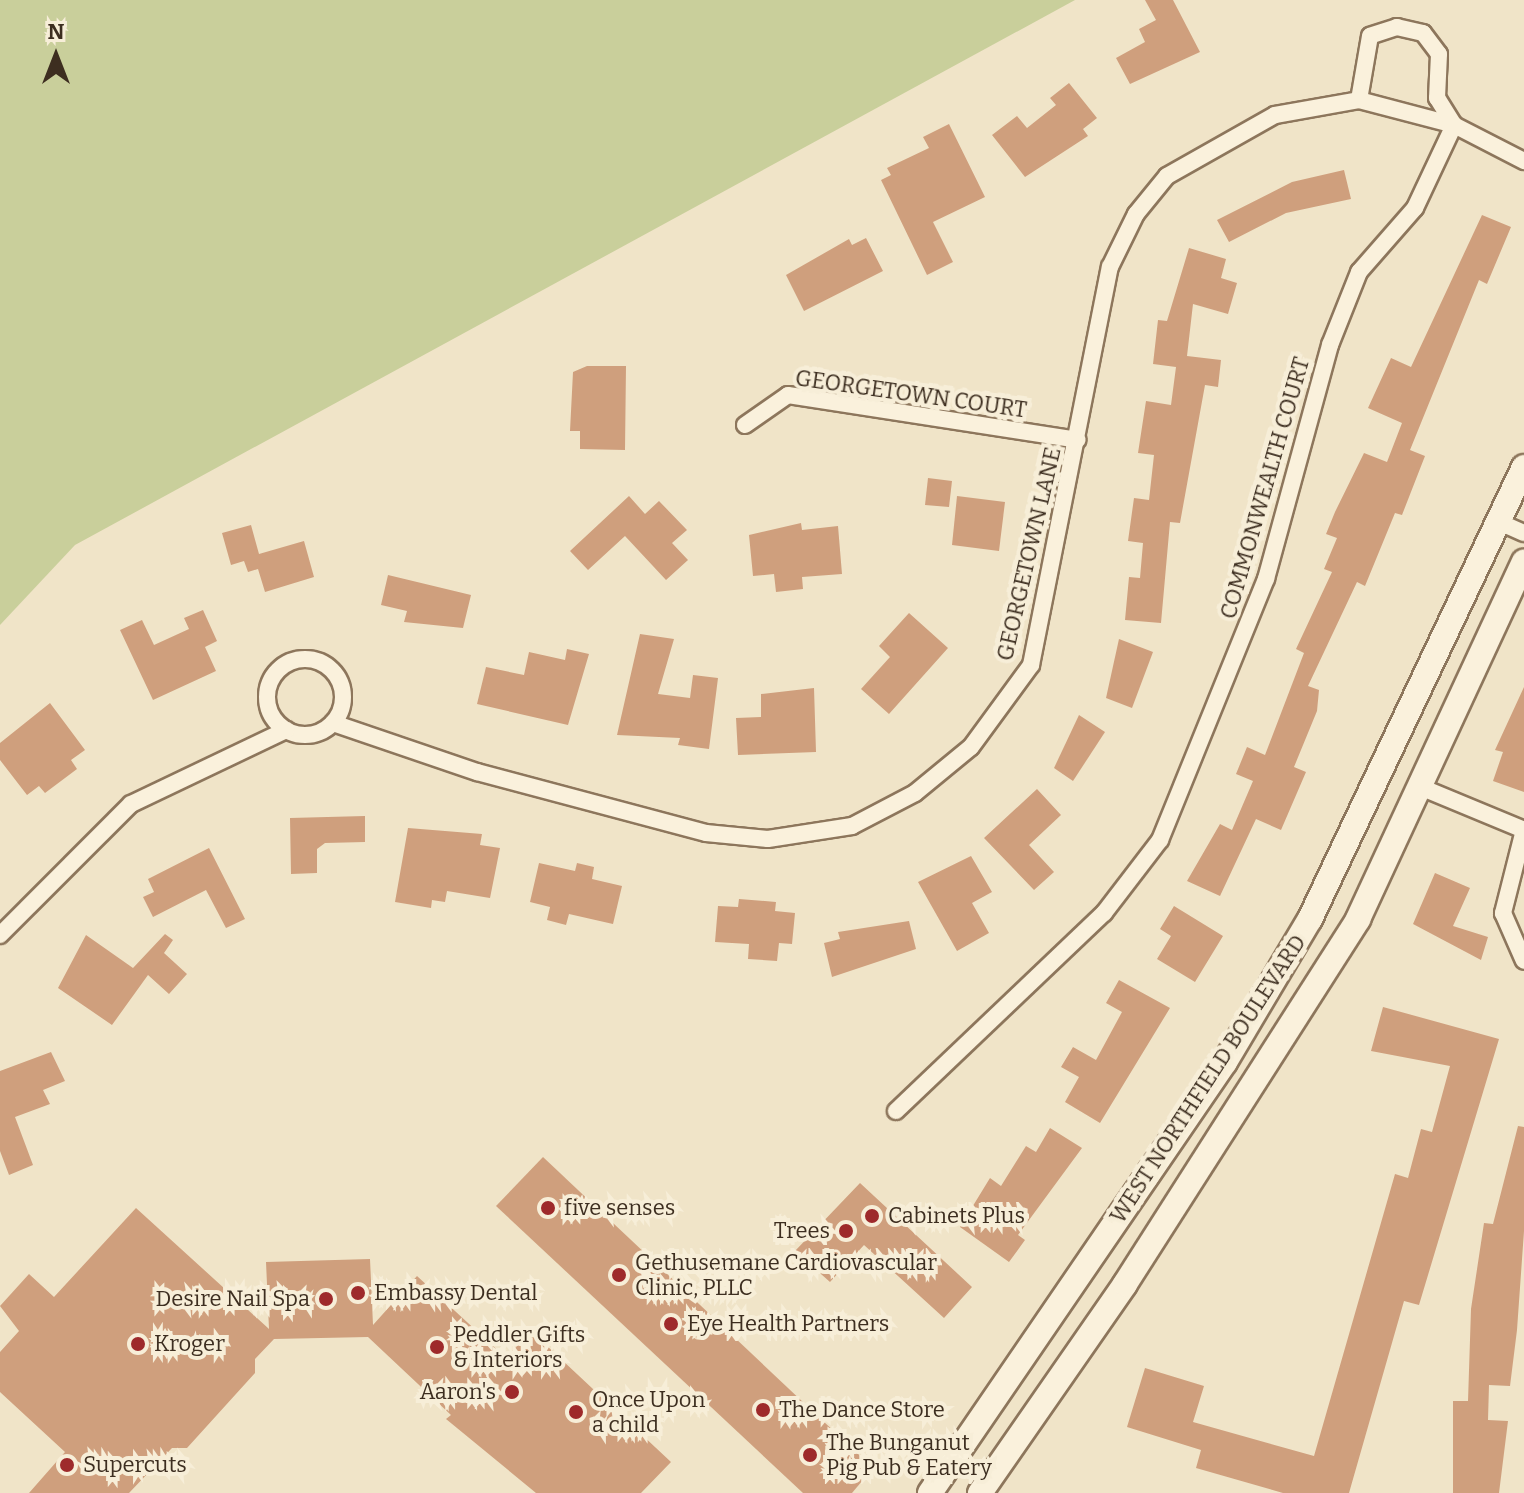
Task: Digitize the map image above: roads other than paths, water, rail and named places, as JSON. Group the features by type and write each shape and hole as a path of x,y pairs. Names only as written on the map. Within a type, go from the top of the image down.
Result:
{"main road":[{"name":"WEST NORTHFIELD BOULEVARD","path":"930,1493 1242,1032 1310,919 1524,467"},
{"name":"WEST NORTHFIELD BOULEVARD","path":"980,1493 1276,1054 1358,919 1524,562"},
{"path":"1242,1032 1276,1054"}],"street":[{"path":"1359,100 1370,36 1397,27 1423,33 1439,54 1437,98 1454,125"},
{"name":"GEORGETOWN LANE","path":"333,723 477,772 706,833 768,839 852,826 915,793 971,747 1031,665 1110,267 1136,214 1167,176 1275,115 1359,100 1454,125 1524,161"},
{"name":"COMMONWEALTH COURT","path":"896,1111 1104,913 1160,840 1266,579 1330,345 1359,272 1415,208 1454,125"},
{"name":"GEORGETOWN COURT","path":"745,425 788,395 1078,440"},
{"path":"1499,522 1524,533"},
{"path":"295,660 319,662 338,678 343,702 333,723 310,735 286,730 269,711 268,686 295,660"},
{"path":"0,935 131,804 286,730"},
{"path":"1418,786 1524,830 1503,913 1524,961"}],"place":[{"name":"five senses","path":"548,1208"},
{"name":"Cabinets Plus","path":"872,1216"},
{"name":"Trees","path":"846,1231"},
{"name":"Gethusemane Cardiovascular Clinic, PLLC","path":"619,1275"},
{"name":"Embassy Dental","path":"358,1293"},
{"name":"Desire Nail Spa","path":"326,1299"},
{"name":"Eye Health Partners","path":"671,1324"},
{"name":"Kroger","path":"138,1344"},
{"name":"Peddler Gifts & Interiors","path":"437,1347"},
{"name":"Aaron's","path":"512,1392"},
{"name":"The Dance Store","path":"763,1410"},
{"name":"Once Upon a child","path":"576,1412"},
{"name":"The Bunganut Pig Pub & Eatery","path":"810,1455"},
{"name":"Supercuts","path":"67,1465"}]}
